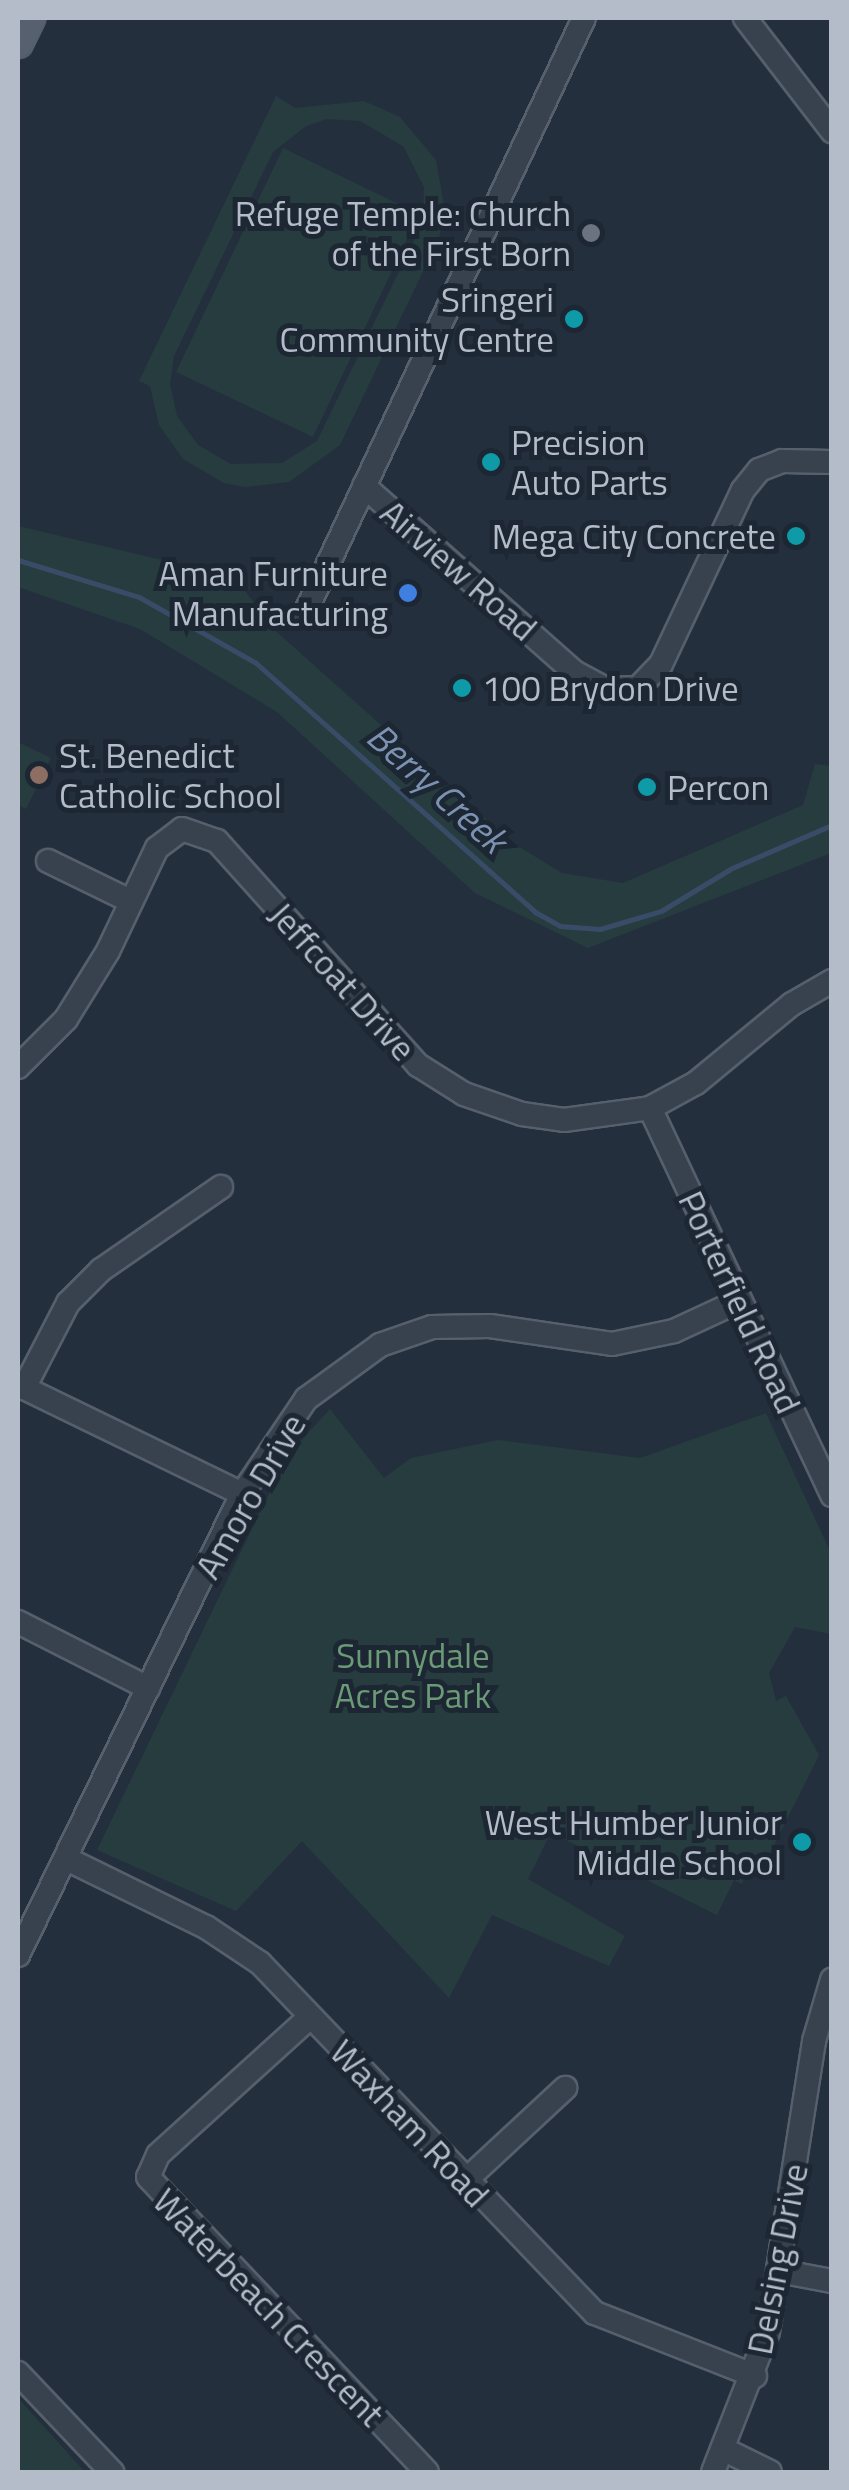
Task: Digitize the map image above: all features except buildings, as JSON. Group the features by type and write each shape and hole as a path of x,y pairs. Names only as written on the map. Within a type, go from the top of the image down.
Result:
{"main road":[{"path":"18,43 30,18"}],"street":[{"path":"305,613 584,18"},
{"path":"745,18 832,131"},
{"name":"Airview Road","path":"364,486 574,672 606,689 638,688 660,664 759,470 782,461 832,462"},
{"name":"Jeffcoat Drive","path":"18,1066 66,1019 108,951 162,841 182,829 204,832 393,1040 444,1082 483,1103 542,1118 650,1108 696,1083 792,1004 832,981"},
{"path":"48,861 130,901"},
{"name":"Porterfield Road","path":"650,1108 832,1495"},
{"path":"221,1187 101,1270 68,1303 20,1386 242,1494"},
{"name":"Amoro Drive","path":"18,1956 69,1860 242,1494 306,1399 402,1336 458,1325 612,1344 643,1340 740,1301"},
{"path":"18,1622 148,1688"},
{"name":"Waxham Road","path":"69,1860 234,1943 596,2313 755,2376"},
{"name":"Delsing Drive","path":"713,2472 755,2376 820,2085 832,1980"},
{"name":"Waterbeach Crescent","path":"310,2017 151,2162 148,2178 427,2472"},
{"path":"465,2181 565,2088"},
{"path":"779,2272 832,2281"},
{"path":"18,2373 112,2472"},
{"path":"725,2450 770,2472"}],"green space":[{"path":"276,96 295,108 364,101 400,117 436,160 445,210 439,238 340,445 289,482 245,487 224,483 183,459 159,425 150,386 139,381","holes":["327,119 360,121 403,146 424,187 423,222 317,441 282,463 231,464 198,445 177,416 170,384 174,356 273,152 306,126"]},
{"path":"283,148 419,214 313,437 176,372"},
{"path":"18,526 234,577 278,633 513,843 562,873 623,883 803,805 815,764 831,766 831,853 588,948 475,893 277,712 140,629 18,587"},
{"path":"18,742 51,758 26,809 18,805"},
{"name":"Sunnydale Acres Park","path":"330,1409 384,1478 411,1458 498,1440 640,1458 766,1413 831,1553 831,1634 795,1627 769,1673 776,1701 786,1696 819,1755 760,1873 749,1867 742,1884 734,1880 717,1915 554,1834 560,1814 528,1879 625,1936 609,1966 492,1915 449,1998 302,1841 236,1911 97,1850 287,1456"},
{"path":"18,2398 85,2472 18,2472"}],"waterway":[{"name":"Berry Creek","path":"18,560 139,597 256,663 535,912 560,926 600,929 661,911 732,868 832,825"}],"place":[{"name":"Refuge Temple: Church of the First Born","path":"591,233"},
{"name":"Sringeri Community Centre","path":"574,319"},
{"name":"Precision Auto Parts","path":"491,462"},
{"name":"Mega City Concrete","path":"796,536"},
{"name":"Aman Furniture Manufacturing","path":"408,593"},
{"name":"100 Brydon Drive","path":"462,688"},
{"name":"St. Benedict Catholic School","path":"39,775"},
{"name":"Percon","path":"647,787"},
{"name":"West Humber Junior Middle School","path":"802,1842"}]}
